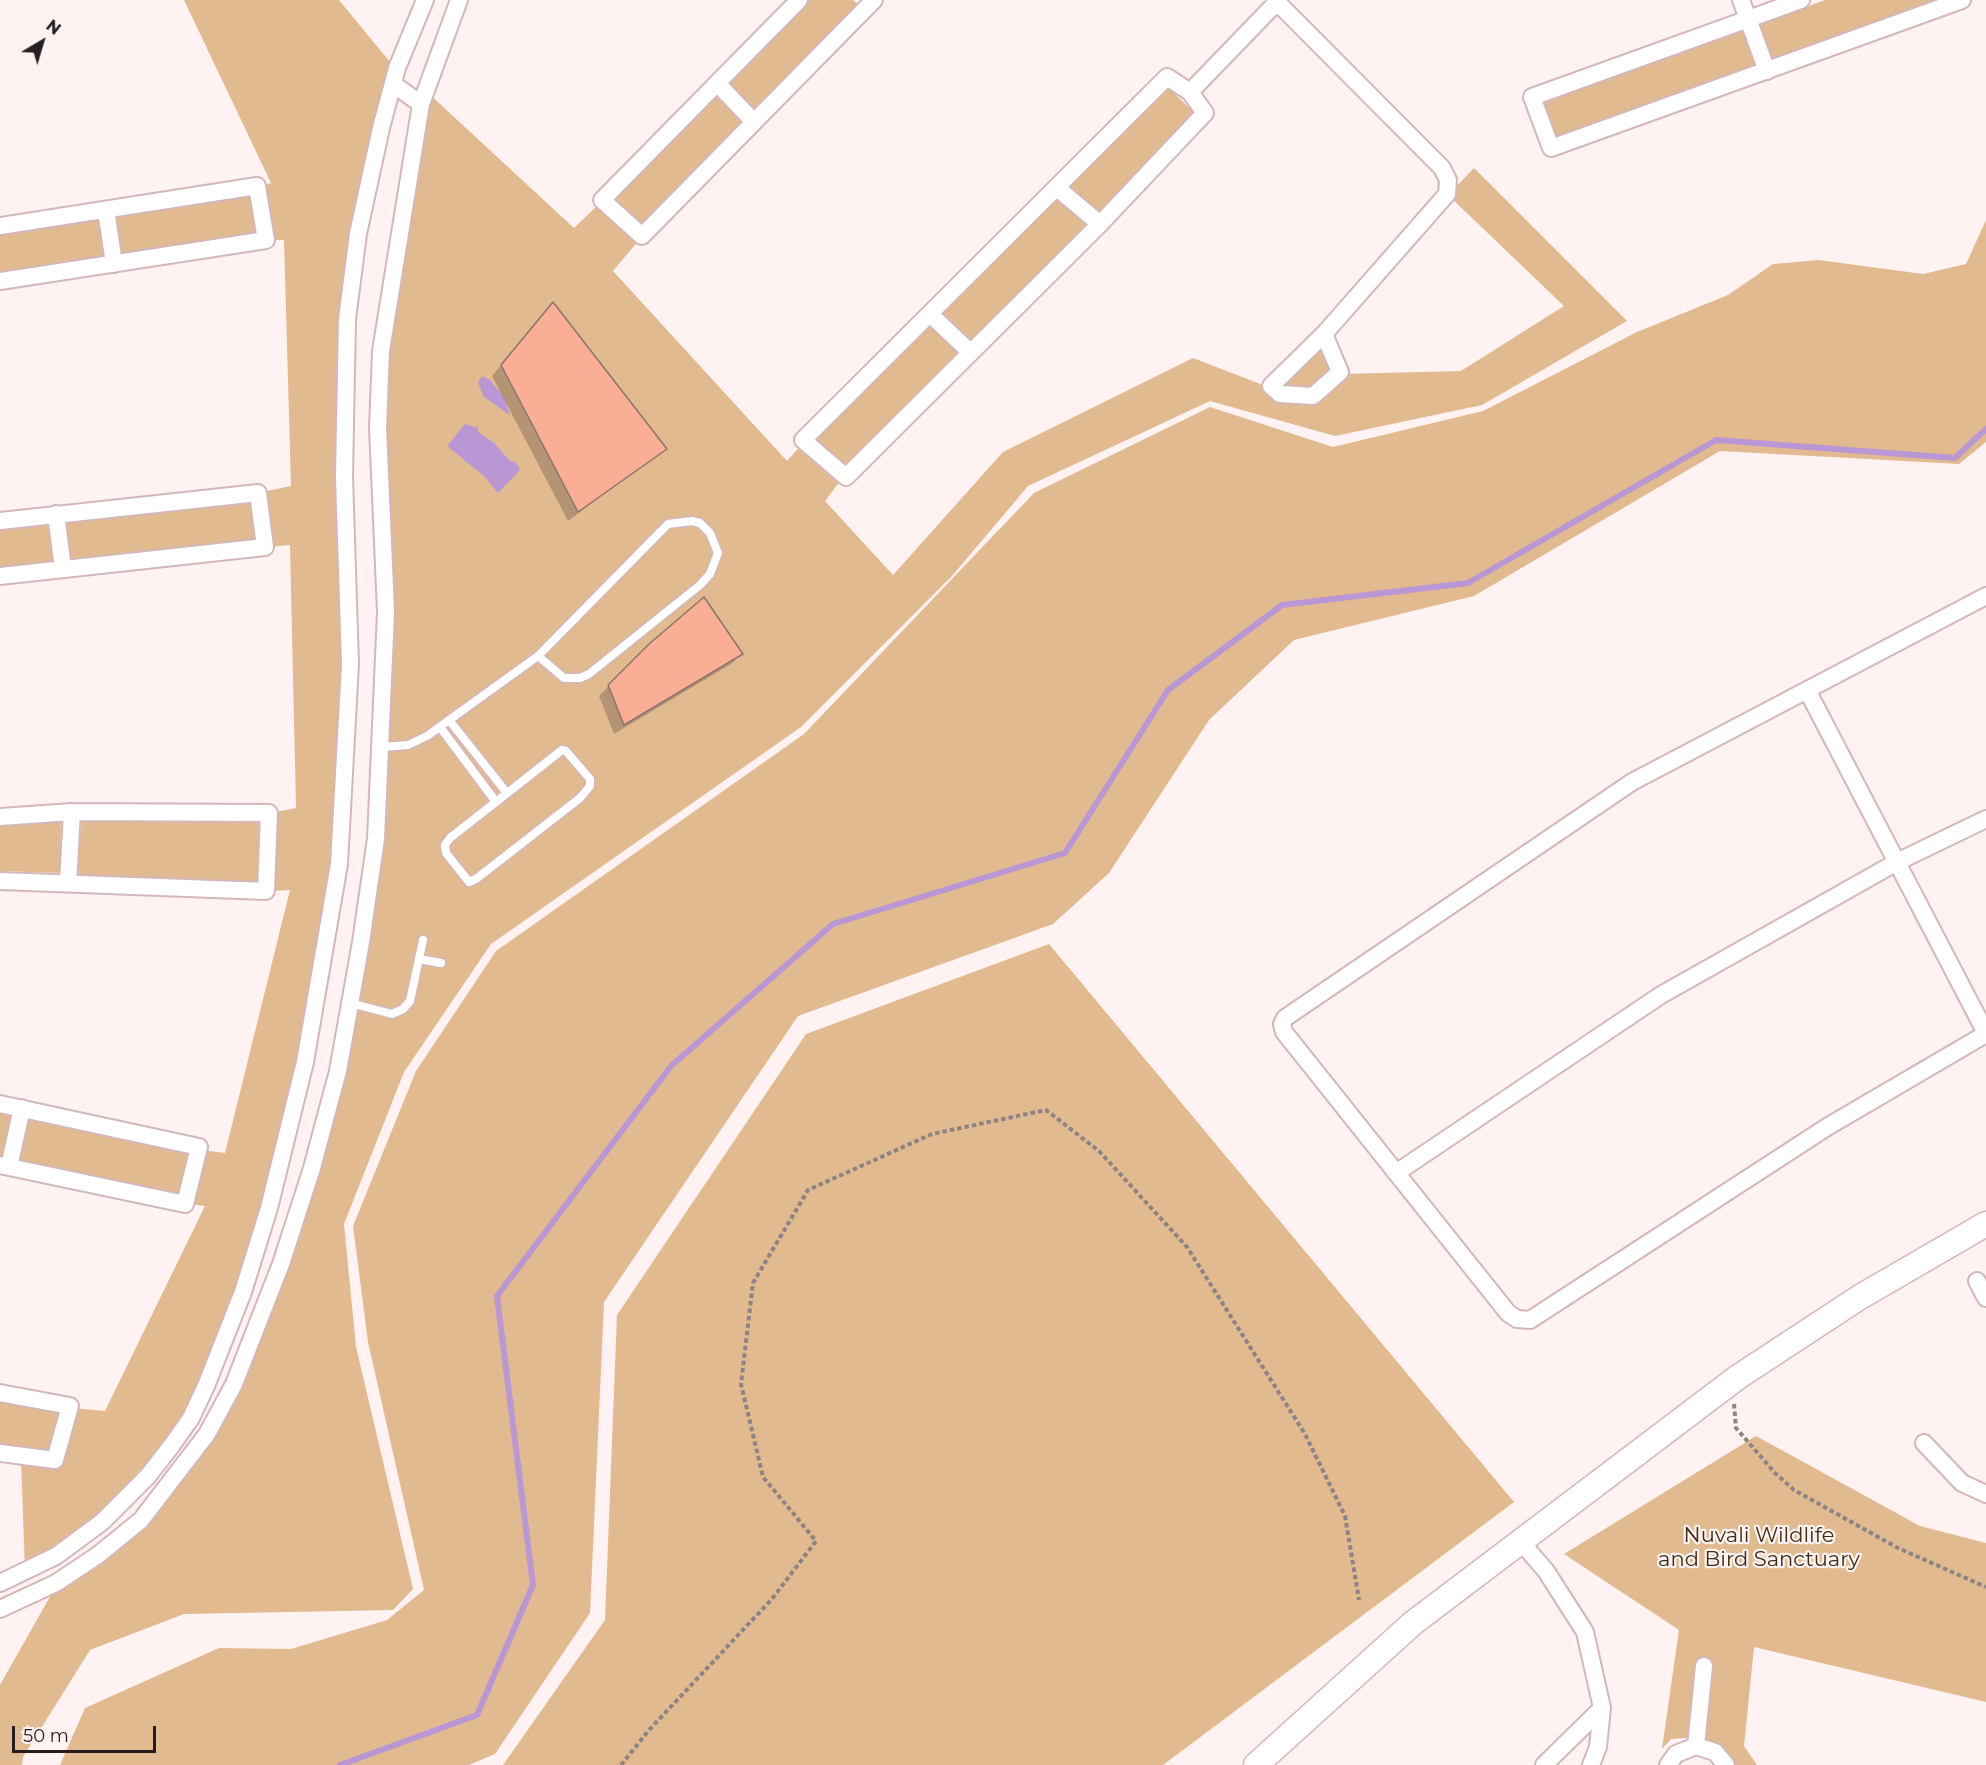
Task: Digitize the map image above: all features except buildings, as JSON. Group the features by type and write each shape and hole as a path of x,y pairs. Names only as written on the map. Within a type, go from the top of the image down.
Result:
{"street":[{"path":"0,1583 56,1556 102,1522 148,1476 191,1418 243,1292 269,1208 305,1062 339,864 350,664 344,476 347,319 358,234 381,128 397,68 425,0"},
{"path":"0,1609 56,1583 98,1555 141,1520 207,1434 234,1384 312,1168 338,1071 376,838 382,747 386,612 378,428 381,351 421,104 459,0"},
{"path":"798,0 602,201 642,236 868,2"},
{"path":"1741,0 1767,70"},
{"path":"1801,0 1532,97 1551,148 1962,0"},
{"path":"1190,92 1276,1 1442,168 1448,180 1447,194 1324,334"},
{"path":"1167,77 1190,92 1205,113 1100,224 846,477 803,440 1167,77"},
{"path":"717,83 754,122"},
{"path":"393,84 421,104"},
{"path":"0,226 257,186 266,240 0,281"},
{"path":"1057,188 1100,224"},
{"path":"105,210 114,264"},
{"path":"930,314 970,352"},
{"path":"0,521 258,493 265,546 0,576"},
{"path":"56,514 63,569"},
{"path":"1807,690 1986,1033 1827,1127 1530,1320 1518,1319 1508,1313 1284,1032 1282,1024 1285,1018 1632,782 1807,690 1986,596"},
{"path":"68,883 72,812"},
{"path":"0,817 72,812 269,813 266,891 0,881"},
{"path":"1396,1173 1661,995 1897,862 1986,819"},
{"path":"0,1104 21,1108 199,1147 185,1204 5,1166 21,1108"},
{"path":"1256,1765 1413,1623 1731,1383 1860,1297 1986,1224"},
{"path":"1977,1281 1986,1298"},
{"path":"243,1292 266,1300"},
{"path":"0,1394 70,1406 55,1460 0,1453"},
{"path":"1924,1443 1962,1483 1986,1494"},
{"path":"1521,1542 1546,1571 1585,1632 1602,1708 1598,1747 1591,1765"},
{"path":"1696,1746 1704,1666"},
{"path":"1544,1765 1602,1708"},
{"path":"1668,1765 1676,1754 1696,1746 1715,1752 1726,1765"}],"lane":[{"path":"382,747 408,745 440,727 537,656 668,524 692,521 700,523 710,533 718,553 710,574 700,585 588,674 580,678 564,678 537,656"},
{"path":"449,720 507,793"},
{"path":"440,727 496,801"},
{"path":"562,750 566,751 590,779 590,786 580,798 476,879 469,882 446,853 446,844 496,801 562,750"},
{"path":"350,1003 392,1014 403,1009 410,1000 423,940"},
{"path":"419,959 441,963"}],"path":[{"path":"621,1765 649,1730 772,1599 816,1541 763,1477 741,1384 753,1282 808,1190 932,1134 1046,1110 1099,1152 1186,1247 1305,1434 1345,1516 1359,1600"},
{"path":"1731,1383 1736,1428 1768,1466 1794,1490 1898,1548 1986,1587"}],"green space":[{"path":"184,0 339,0 394,67 355,232 347,664 335,864 313,992 264,1205 237,1289 187,1412 169,1440 97,1515 25,1571 21,1458 57,1462 73,1408 105,1411 205,1206 188,1204 201,1150 225,1153 290,890 268,891 270,813 296,808 290,545 269,547 262,492 291,486 284,240 267,240 260,186 271,183"},
{"path":"808,0 853,0 860,6 755,114 723,83"},
{"path":"1825,0 1938,0 1771,59 1759,24"},
{"path":"1744,27 1758,64 1555,137 1541,100"},
{"path":"1166,86 1195,113 1099,216 1064,187"},
{"path":"716,91 745,122 641,228 609,199"},
{"path":"427,92 574,228 601,202 640,239 613,271 787,461 803,443 841,480 825,501 893,575 1003,452 1193,358 1268,387 1313,398 1341,374 1461,371 1564,306 1448,195 1474,168 1627,321 1482,405 1335,436 1210,401 1028,486 952,576 801,727 491,944 404,1072 344,1224 356,1347 413,1589 393,1610 184,1614 90,1650 23,1757 22,1765 0,1765 0,1685 56,1586 99,1560 212,1437 313,1168 378,839 382,352"},
{"path":"254,192 259,234 120,259 110,215"},
{"path":"1056,198 1089,226 970,344 937,315"},
{"path":"98,218 107,260 0,275 0,231"},
{"path":"1986,220 1986,442 1959,464 1720,451 1474,596 1294,640 1209,720 1109,873 1053,924 798,1016 604,1302 590,1613 495,1754 469,1765 60,1765 85,1708 219,1648 291,1649 387,1620 424,1590 368,1342 353,1226 416,1071 496,951 804,734 1034,493 1210,407 1333,447 1483,411 1637,332 1728,295 1773,264 1819,260 1923,274 1966,264"},
{"path":"929,323 960,352 845,470 811,440"},
{"path":"1322,339 1335,370 1313,392 1275,385"},
{"path":"251,502 259,541 72,561 64,520"},
{"path":"49,522 55,562 0,568 0,528"},
{"path":"61,821 60,873 0,871 0,825"},
{"path":"82,821 259,822 257,884 76,878"},
{"path":"1049,944 1514,1502 1163,1765 503,1765 605,1620 617,1315 806,1034"},
{"path":"0,1111 13,1114 3,1159 0,1158"},
{"path":"25,1115 192,1153 183,1199 15,1163"},
{"path":"0,1398 64,1410 51,1456 0,1449"},
{"name":"Nuvali Wildlife and Bird Sanctuary","path":"1756,1436 1920,1526 1986,1543 1986,1702 1754,1647 1744,1746 1757,1765 1720,1765 1698,1737 1671,1739 1662,1749 1679,1630 1564,1554"}],"shaded area":[{"path":"482,376 490,380 504,397 510,415 484,397 478,383"},
{"path":"465,424 478,428 478,432 494,443 511,462 515,461 520,470 498,493 484,476 447,446"}],"waterway":[{"path":"340,1765 477,1715 533,1585 497,1296 671,1066 833,924 1065,853 1168,690 1282,605 1468,583 1716,440 1955,458 1986,429"}]}
